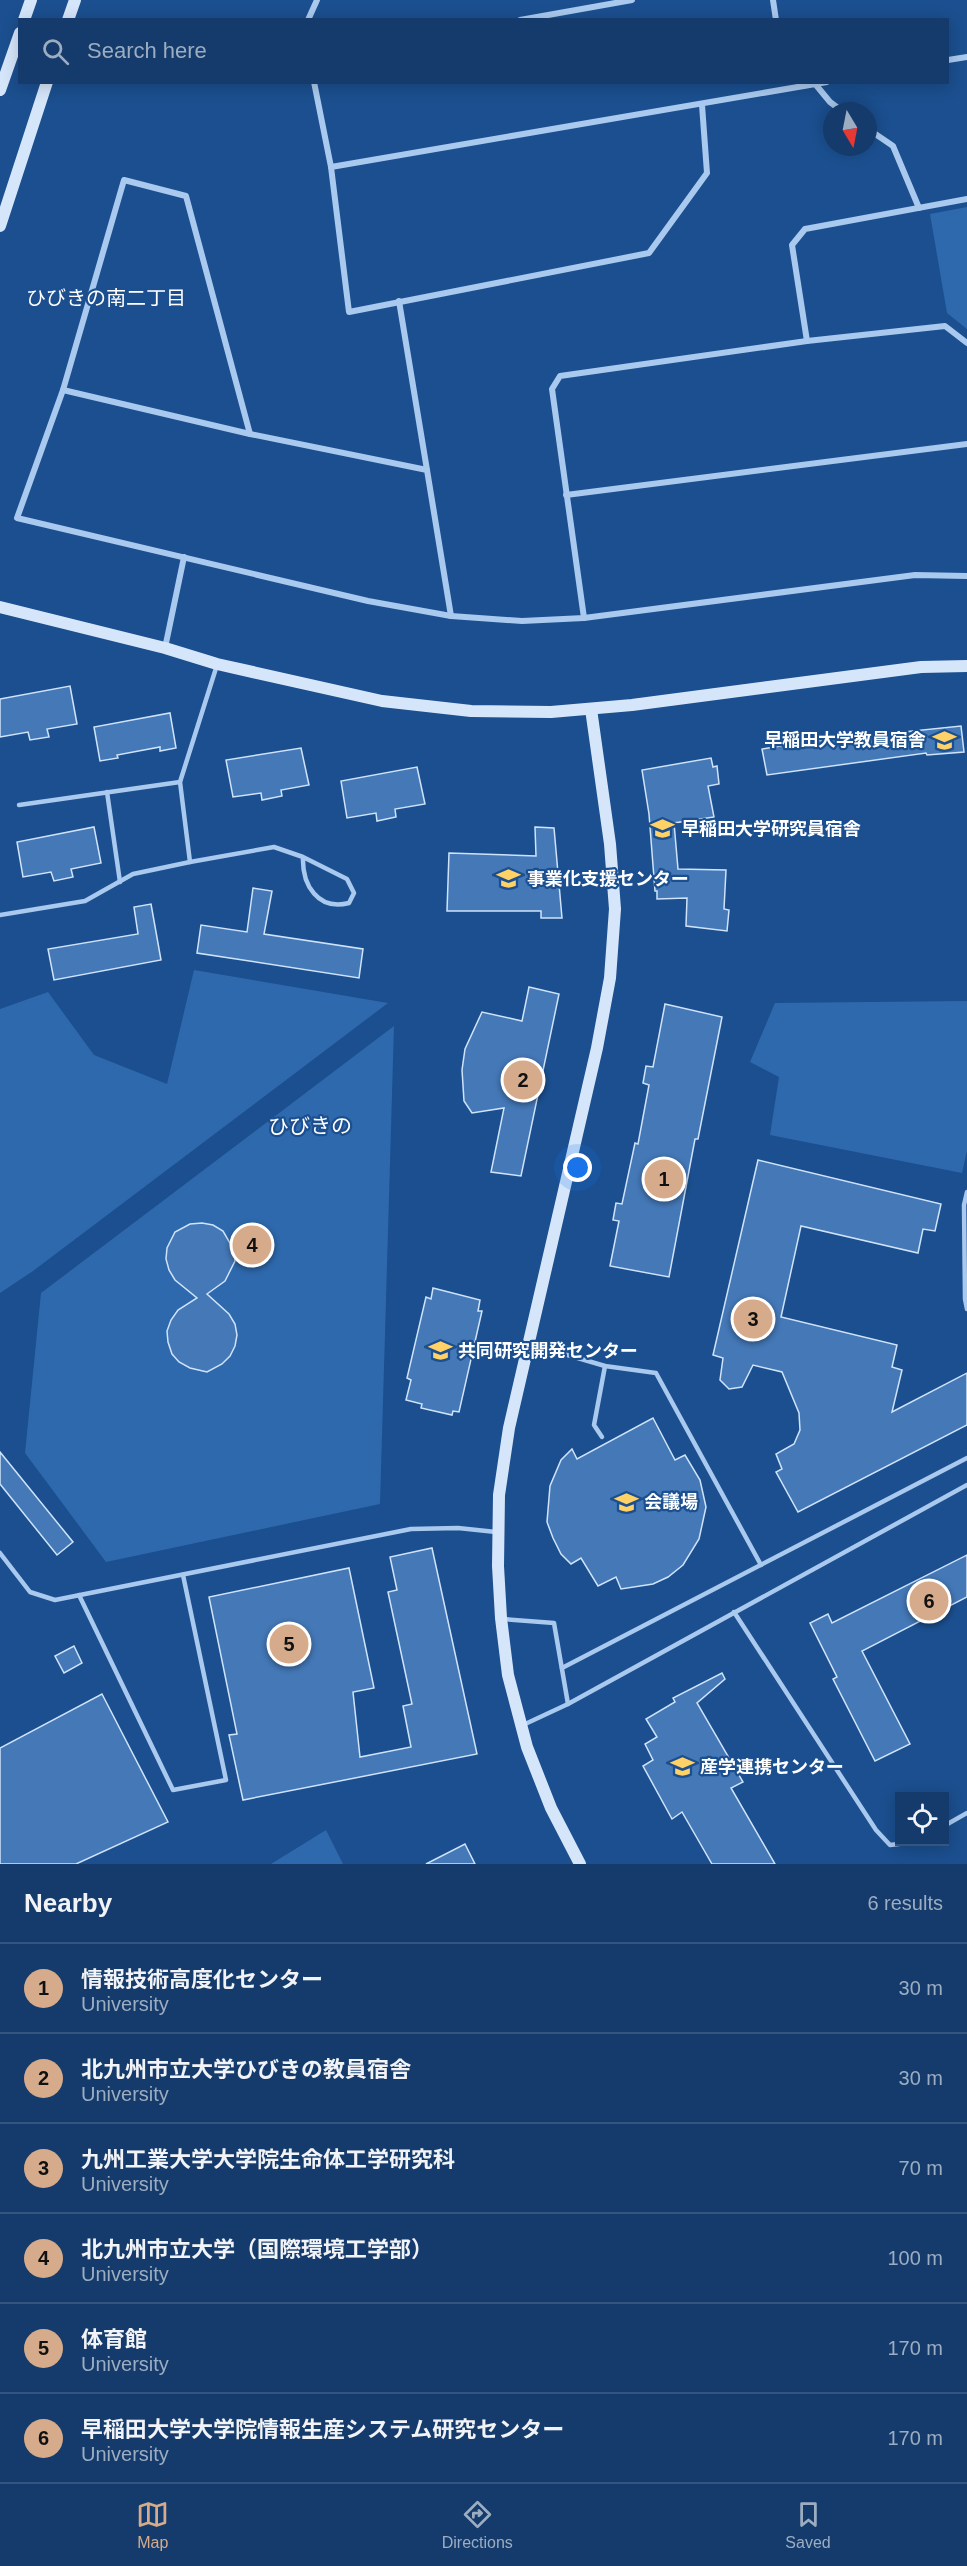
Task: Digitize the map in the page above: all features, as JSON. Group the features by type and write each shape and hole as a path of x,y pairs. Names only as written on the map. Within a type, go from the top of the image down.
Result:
{"street":[{"path":"25,18 31,0"},
{"path":"69,18 75,0"},
{"path":"309,18 317,0"},
{"path":"531,18 632,0"},
{"path":"773,0 776,18"},
{"path":"0,90 18,39"},
{"path":"949,60 967,57"},
{"path":"0,226 46,84"},
{"path":"314,84 331,167 349,312 649,253 707,173 702,105"},
{"path":"331,167 702,105 787,86 820,84"},
{"path":"816,85 830,102"},
{"path":"877,135 893,146 919,208"},
{"path":"250,434 186,196 124,180 63,390 17,518 368,601 451,616 522,621 584,618 915,575 967,576"},
{"path":"807,341 792,245 805,229 967,199"},
{"path":"399,301 451,616"},
{"path":"584,618 552,389 560,376 807,341 945,326 967,343"},
{"path":"63,390 250,434 427,470"},
{"path":"566,495 967,444"},
{"path":"165,648 184,557"},
{"path":"0,607 165,648 217,664 382,701 471,711 551,712 591,709 921,667 967,666"},
{"path":"580,1864 551,1808 527,1747 508,1675 501,1618 499,1533 500,1495 509,1428 597,1048 610,978 615,909 610,844 591,709"}],"lane":[{"path":"190,862 180,782 217,664"},
{"path":"19,804 180,782"},
{"path":"107,792 120,882"},
{"path":"0,915 85,901 133,874 274,847 303,857 347,879 354,893 349,903 335,906 319,899 302,874 303,857"},
{"path":"967,1192 964,1205 964,1299 967,1309"},
{"path":"530,1344 605,1366 656,1373 761,1565"},
{"path":"602,1437 594,1425 605,1366"},
{"path":"562,1668 967,1458"},
{"path":"522,1725 568,1704 967,1485"},
{"path":"0,1553 30,1592 55,1600 411,1529 458,1528 499,1533"},
{"path":"79,1595 173,1791 226,1780 183,1575"},
{"path":"734,1612 876,1830 890,1845 895,1844"},
{"path":"501,1618 554,1623 568,1704"},
{"path":"949,1824 967,1814"}],"shaded area":[{"path":"967,207 967,329 947,313 930,214"},
{"path":"194,970 388,1003 33,1271 0,1293 0,1009 48,992 94,1055 167,1084"},
{"path":"967,1001 967,1151 962,1173 770,1135 779,1077 750,1062 775,1003"},
{"path":"394,1026 380,1504 106,1562 25,1453 41,1293"},
{"path":"326,1830 343,1864 271,1864"}],"building":[{"path":"70,686 77,724 47,729 49,737 30,740 28,732 0,737 0,699"},
{"path":"170,713 176,748 160,751 160,747 117,755 118,758 100,761 94,727"},
{"path":"961,726 964,752 927,755 926,753 767,775 762,749 806,742"},
{"path":"301,748 309,785 281,790 282,796 262,800 261,793 233,797 226,760"},
{"path":"711,758 713,767 717,766 719,784 708,786 714,817 674,823 678,869 726,870 724,909 729,910 727,931 686,926 687,898 657,899 649,814 642,770"},
{"path":"417,767 425,804 395,809 396,817 377,821 376,813 347,818 341,781"},
{"path":"94,827 101,863 71,869 73,877 54,881 51,872 23,877 17,842"},
{"path":"535,827 554,828 562,918 541,918 541,911 447,911 449,853 536,856"},
{"path":"253,888 272,891 264,934 363,949 359,978 197,953 201,925 247,932"},
{"path":"151,904 161,960 54,980 48,949 138,934 134,907"},
{"path":"529,987 559,994 521,1176 491,1172 504,1108 472,1113 464,1101 462,1070 465,1049 482,1012 522,1021"},
{"path":"665,1004 722,1017 698,1139 695,1139 669,1277 610,1266 619,1221 613,1220 616,1203 622,1204 635,1143 638,1144 649,1085 643,1083 646,1066 653,1067"},
{"path":"758,1160 941,1204 935,1231 923,1229 918,1253 801,1226 781,1317 897,1345 892,1367 902,1370 892,1412 967,1373 967,1425 798,1512 776,1472 782,1469 776,1454 794,1444 800,1430 799,1413 782,1372 753,1365 742,1387 729,1389 720,1380 723,1358 713,1355"},
{"path":"190,1224 213,1225 223,1231 234,1250 235,1261 225,1281 207,1294 229,1314 235,1324 237,1335 235,1346 230,1356 222,1364 207,1372 190,1368 179,1362 172,1354 167,1331 178,1310 197,1298 175,1280 169,1270 166,1259 167,1248 175,1232"},
{"path":"433,1288 480,1300 478,1311 482,1311 459,1412 453,1411 452,1415 421,1408 422,1404 406,1400 411,1380 407,1378 426,1297 431,1299"},
{"path":"653,1418 675,1460 685,1455 700,1480 706,1507 699,1539 683,1565 668,1577 653,1584 621,1589 616,1577 598,1586 581,1558 571,1564 561,1554 553,1538 547,1522 550,1486 561,1460 572,1449 577,1459"},
{"path":"0,1452 73,1542 57,1555 0,1484"},
{"path":"432,1548 477,1754 243,1800 229,1735 237,1734 209,1597 349,1568 374,1688 353,1692 360,1757 411,1747 403,1706 412,1704 388,1592 397,1590 390,1557"},
{"path":"967,1555 967,1597 862,1651 910,1744 875,1761 833,1679 837,1677 810,1623 828,1614 832,1623"},
{"path":"74,1646 82,1663 64,1673 55,1656"},
{"path":"722,1673 725,1679 697,1703 743,1782 731,1788 775,1864 712,1864 682,1812 672,1819 643,1766 653,1760 645,1744 657,1737 646,1719 675,1702 673,1698"},
{"path":"102,1694 168,1822 76,1864 0,1864 0,1748"},
{"path":"465,1844 475,1864 426,1864"}],"place":[{"name":"早稲田大学教員宿舎","path":"944,740"},
{"name":"早稲田大学研究員宿舎","path":"663,829"},
{"name":"事業化支援センター","path":"509,879"},
{"name":"北九州市立大学ひびきの教員宿舎","path":"523,1080"},
{"name":"情報技術高度化センター","path":"664,1179"},
{"name":"北九州市立大学（国際環境工学部）","path":"252,1245"},
{"name":"九州工業大学大学院生命体工学研究科","path":"753,1319"},
{"name":"共同研究開発センター","path":"440,1351"},
{"name":"会議場","path":"626,1502"},
{"name":"早稲田大学大学院情報生産システム研究センター","path":"929,1601"},
{"name":"体育館","path":"289,1644"},
{"name":"産学連携センター","path":"682,1767"}],"district":[{"name":"ひびきの南二丁目","path":"106,298"},
{"name":"ひびきの","path":"310,1126"}]}
